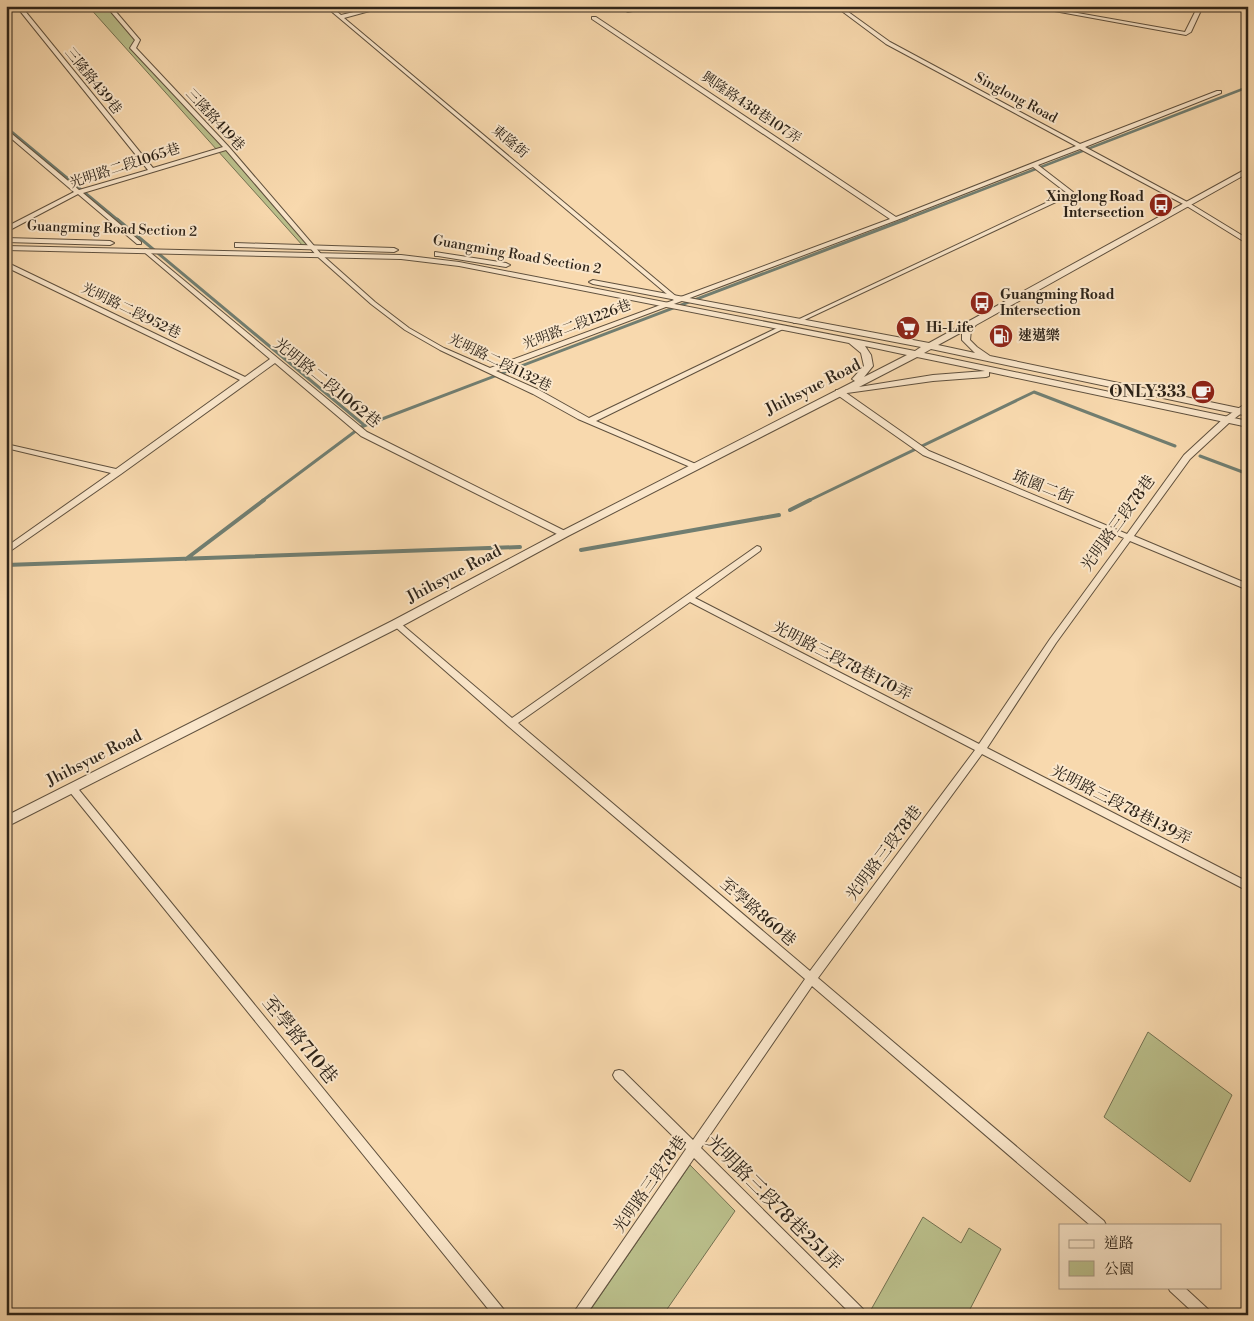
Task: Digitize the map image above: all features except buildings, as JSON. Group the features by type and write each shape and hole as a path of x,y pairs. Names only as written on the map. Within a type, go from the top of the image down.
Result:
{"street":[{"name":"三隆路439巷","path":"18,6 151,170"},
{"name":"三隆路419巷","path":"108,6 138,40 133,48 227,148 315,251"},
{"name":"東隆街","path":"327,6 677,300"},
{"path":"341,17 386,6"},
{"path":"619,6 628,11 654,6"},
{"name":"Singlong Road","path":"837,6 888,43 1187,204 1248,242"},
{"path":"1029,6 1186,34 1189,32 1201,6"},
{"name":"興隆路438巷107弄","path":"594,18 895,219"},
{"name":"光明路二段1226巷","path":"489,372 1036,166 1219,92"},
{"path":"6,131 81,191 138,243"},
{"name":"光明路二段1065巷","path":"6,230 81,191 227,148"},
{"path":"796,322 1071,193 1036,166"},
{"name":"Jhihsyue Road","path":"6,822 396,624 564,534 916,354 974,320 1248,170"},
{"name":"Guangming Road Section 2","path":"6,240 138,243 315,251 401,257 459,264 847,340 1009,375"},
{"name":"Guangming Road Section 2","path":"6,248 146,251 411,250 460,256 677,300 928,346 1009,364"},
{"name":"光明路二段1062巷","path":"146,251 364,434 564,534"},
{"name":"光明路二段1132巷","path":"315,251 373,303 408,329 489,372 695,467"},
{"name":"光明路二段952巷","path":"6,264 245,380"},
{"path":"974,320 967,330 966,340 974,349 1009,364 1243,412"},
{"path":"591,420 781,328"},
{"path":"839,392 870,366 869,357 864,350 847,340"},
{"path":"6,552 275,359"},
{"path":"839,392 972,374 1009,375 1248,424"},
{"name":"琉園二街","path":"839,392 913,446 926,453 1248,587"},
{"name":"光明路三段78巷","path":"578,1315 811,979 980,750 1128,537 1187,457 1227,420 1243,412 1248,404"},
{"path":"6,446 118,472"},
{"path":"511,723 690,599 757,549"},
{"name":"光明路三段78巷170弄","path":"690,599 980,750"},
{"name":"至學路860巷","path":"396,624 1099,1224"},
{"name":"光明路三段78巷139弄","path":"980,750 1248,887"},
{"name":"至學路710巷","path":"72,788 501,1315"},
{"name":"光明路三段78巷251弄","path":"619,1074 860,1315"},
{"path":"1175,1288 1206,1315"}],"green space":[{"path":"88,6 108,6 138,40 134,48 227,148 311,247 303,246"},
{"path":"1148,1032 1232,1095 1190,1182 1104,1117"},
{"path":"690,1165 735,1211 663,1315 587,1315"},
{"path":"923,1217 961,1243 969,1228 1001,1249 967,1315 868,1315"}],"waterway":[{"path":"904,220 1248,87"},
{"path":"6,127 118,220"},
{"path":"117,219 364,425"},
{"path":"262,501 361,427 907,219"},
{"path":"808,501 1034,392 1175,446"},
{"path":"1200,456 1248,474"},
{"path":"186,559 264,500"},
{"path":"790,510 808,501"},
{"path":"581,550 779,515"},
{"path":"186,559 520,547"},
{"path":"6,565 186,559"}],"place":[{"name":"Xinglong Road Intersection","path":"1161,205"},
{"name":"Guangming Road Intersection","path":"982,303"},
{"name":"Hi-Life","path":"908,328"},
{"name":"速邁樂","path":"1001,336"},
{"name":"ONLY333","path":"1203,392"}]}
